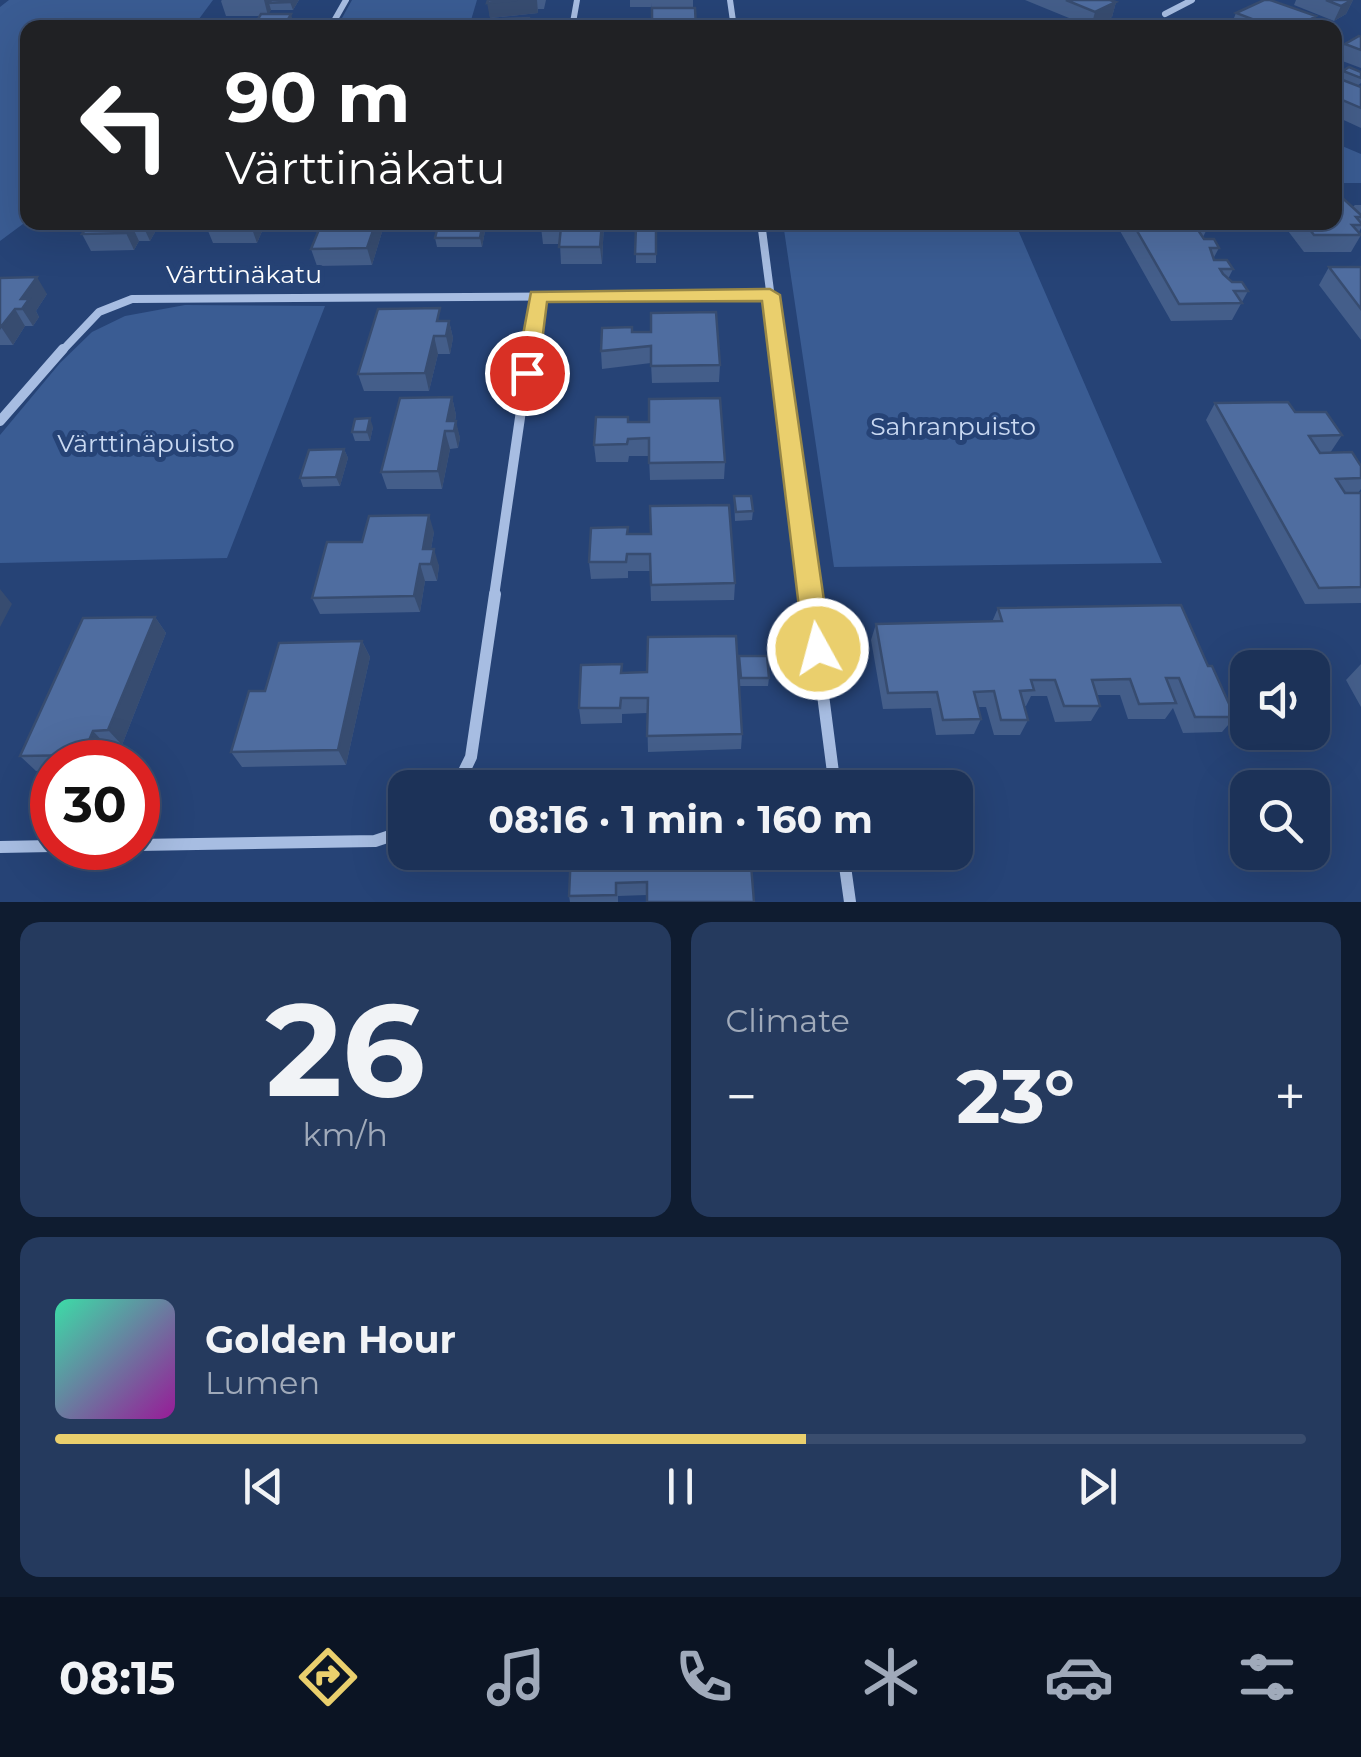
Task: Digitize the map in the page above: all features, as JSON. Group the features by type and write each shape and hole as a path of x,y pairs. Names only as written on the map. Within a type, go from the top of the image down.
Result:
{"street":[{"path":"1165,14 1192,0"},
{"path":"761,230 833,770"},
{"name":"Värttinäkatu","path":"0,421 86,323 99,312 132,298 770,295"},
{"path":"464,770 470,756 538,296"},
{"path":"160,845 375,841 388,837"},
{"path":"0,847 30,846"},
{"path":"846,870 850,902"}],"green space":[{"path":"9,0 213,0 198,20 20,20 20,226 0,241 0,7"},
{"path":"352,0 477,0 471,20 341,20"},
{"path":"1342,146 1361,154 1361,183 1342,183"},
{"name":"Sahranpuisto","path":"784,230 1018,230 1162,563 834,567"},
{"name":"Värttinäpuisto","path":"185,305 325,306 227,558 0,563 0,435 60,363 92,332 125,316"}],"building":[{"path":"1066,0 1110,0 1116,2 1095,12"},
{"path":"1270,0 1316,16 1309,20 1255,20 1236,13"},
{"path":"1326,0 1352,0 1341,6"},
{"path":"652,8 695,8 696,20 652,20"},
{"path":"261,14 291,14 288,20 257,20"},
{"path":"1359,36 1361,50 1345,44"},
{"path":"1349,67 1361,72 1361,78 1343,71"},
{"path":"1342,80 1361,87 1361,108 1342,100"},
{"path":"1342,197 1361,215 1356,217 1361,225 1352,225 1361,235 1314,235 1310,230 1342,230"},
{"path":"85,230 128,230 126,233 82,234"},
{"path":"319,230 373,230 367,248 311,249"},
{"path":"437,230 482,230 480,238 435,238"},
{"path":"561,230 601,230 600,247 559,247"},
{"path":"636,230 656,230 656,254 635,254"},
{"path":"1137,230 1198,230 1204,239 1214,239 1219,248 1210,248 1214,260 1227,260 1233,269 1220,269 1223,274 1232,282 1242,282 1248,291 1234,291 1242,303 1179,304"},
{"path":"1329,267 1361,267 1361,309"},
{"path":"37,277 21,299 29,299 22,309 15,309 0,328 0,278"},
{"path":"440,308 437,321 449,321 446,336 434,336 425,373 358,374 378,309"},
{"path":"716,312 720,365 651,366 651,346 601,351 602,328 632,327 632,332 651,332 651,313"},
{"path":"452,397 447,421 456,421 454,431 445,431 438,471 381,472 400,398"},
{"path":"720,398 725,462 649,463 649,438 628,439 627,444 594,445 596,417 628,417 628,422 649,422 649,399"},
{"path":"1288,402 1295,412 1326,412 1342,435 1309,436 1320,453 1352,452 1361,466 1361,478 1336,479 1345,493 1361,493 1361,587 1319,588 1215,403"},
{"path":"370,418 367,432 352,432 355,419"},
{"path":"344,449 336,477 300,478 309,450"},
{"path":"734,496 751,496 753,511 736,512"},
{"path":"729,505 735,583 651,585 650,554 627,554 626,562 589,562 591,528 628,527 627,534 651,534 650,506"},
{"path":"429,515 423,549 434,549 431,564 420,564 414,596 312,598 327,542 362,542 369,516"},
{"path":"1181,605 1230,706 1230,717 1195,717 1179,678 1166,678 1176,703 1139,704 1130,679 1092,680 1100,706 1064,706 1055,680 1031,680 1034,690 1020,691 1028,720 1001,720 994,691 974,692 981,719 943,720 937,692 888,693 876,624 1002,621 998,608"},
{"path":"155,617 108,730 93,731 89,740 30,740 30,756 20,756 83,618"},
{"path":"736,636 742,734 647,736 648,698 621,698 620,708 579,708 581,665 622,664 621,673 647,672 648,637"},
{"path":"362,641 338,750 231,752 249,691 265,691 279,643"},
{"path":"739,656 767,656 769,678 741,678"},
{"path":"570,870 751,870 754,902 647,902 647,882 616,883 616,895 569,896"}],"route":[{"path":"527,373 538,296 770,295 818,649"}]}
